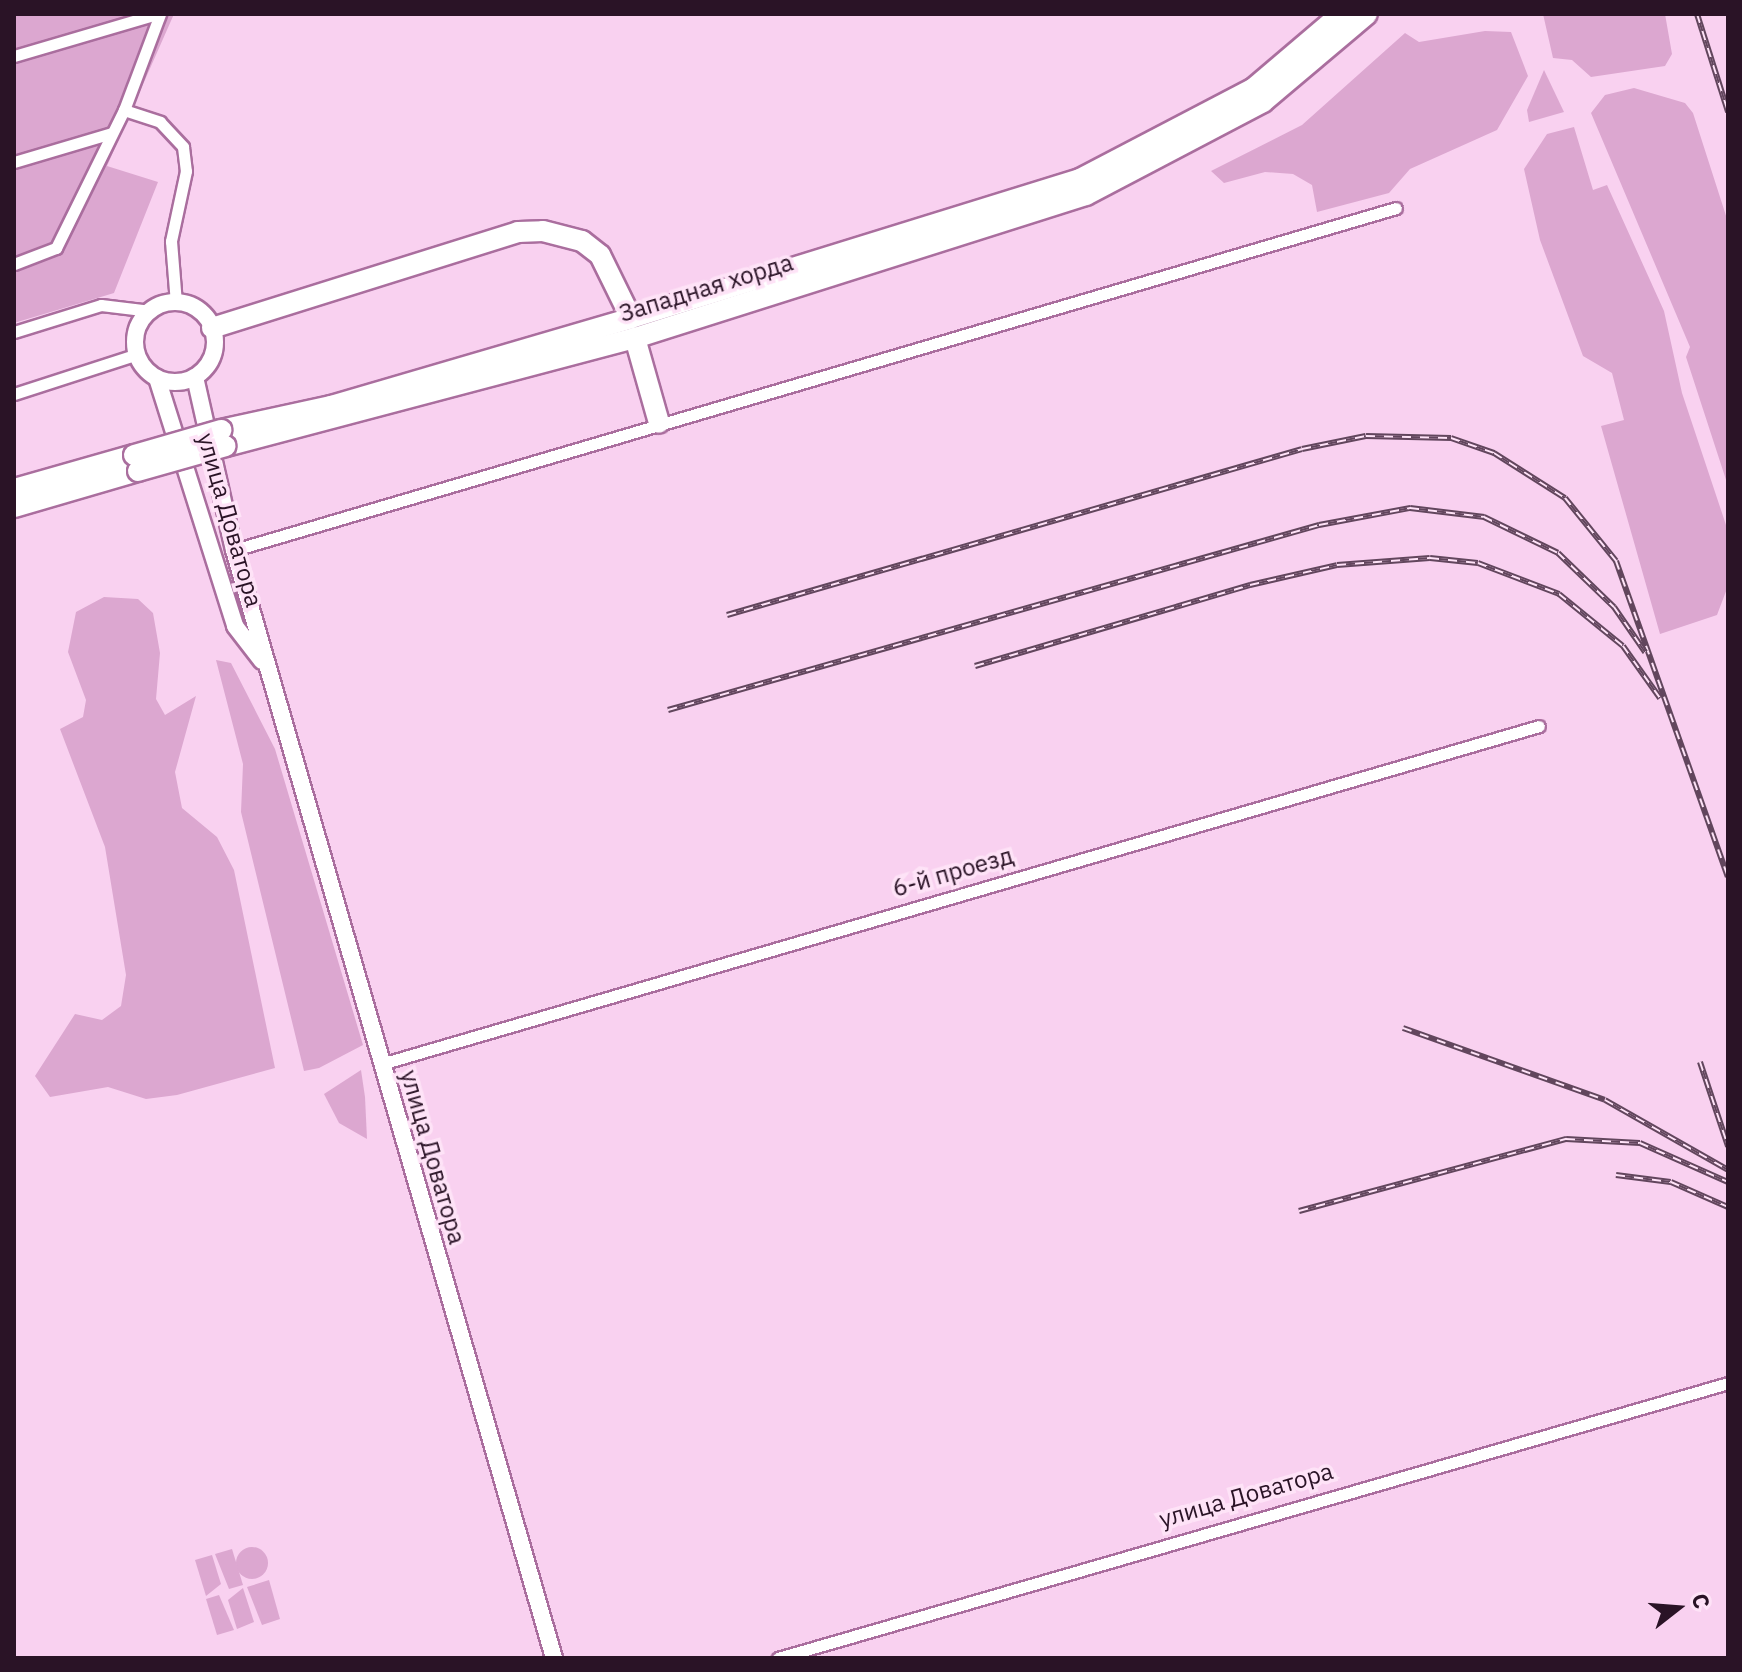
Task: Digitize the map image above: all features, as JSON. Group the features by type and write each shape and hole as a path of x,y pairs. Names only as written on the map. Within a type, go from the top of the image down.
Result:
{"highway":[{"name":"Западная хорда","path":"633,328 1117,163 1254,88 1341,14"},
{"name":"Западная хорда","path":"14,507 136,463 633,328 1139,172 1263,102 1367,14"},
{"path":"212,328 518,232 543,231 582,241 600,255 633,328 659,423"},
{"name":"Западная хорда","path":"14,489 136,463"}],"street":[{"path":"14,56 159,14"},
{"path":"14,264 56,248 124,110 159,14"},
{"path":"124,110 160,122 183,147 184,192 172,232 176,303"},
{"path":"14,162 112,133"},
{"path":"234,550 1396,208"},
{"path":"14,332 101,305 151,311 176,303 195,308 212,328 214,351 195,377 157,378 138,354 136,334 151,311"},
{"path":"14,394 138,354"},
{"name":"улица Доватора","path":"195,377 234,550 554,1658"},
{"name":"улица Доватора","path":"157,378 235,626 268,669"},
{"name":"6-й проезд","path":"381,1064 1539,726"},
{"name":"улица Доватора","path":"778,1658 1728,1383"}],"shaded area":[{"path":"14,14 174,14 107,166 158,182 114,293 14,323"},
{"path":"1543,14 1665,14 1672,54 1665,66 1591,77 1572,60 1553,58"},
{"path":"1485,31 1511,32 1528,76 1497,130 1410,169 1389,193 1317,212 1312,185 1293,174 1265,172 1224,183 1211,171 1302,125 1405,33 1419,42"},
{"path":"1544,70 1564,112 1529,122 1527,110"},
{"path":"1634,88 1685,103 1693,113 1728,222 1728,486 1686,357 1690,347 1591,113 1605,95"},
{"path":"1574,127 1593,190 1607,185 1664,311 1682,393 1728,531 1728,586 1717,615 1660,634 1601,426 1624,420 1612,373 1583,356 1540,240 1524,169 1547,134"},
{"path":"104,597 138,599 153,613 160,653 156,699 165,715 196,696 175,772 182,808 217,837 234,870 275,1068 177,1095 146,1099 108,1087 50,1097 35,1076 75,1014 102,1020 121,1006 126,975 105,847 60,729 83,717 86,700 68,652 76,612"},
{"path":"216,660 231,663 275,749 363,1045 319,1068 304,1071 241,812 243,764"},
{"path":"361,1070 367,1139 339,1123 324,1094"},
{"path":"252,1547 264,1551 268,1563 264,1575 252,1579 240,1575 236,1563 240,1551"},
{"path":"232,1549 243,1585 229,1589 215,1554"},
{"path":"212,1555 221,1584 206,1596 195,1560"},
{"path":"269,1580 280,1619 262,1625 247,1587"},
{"path":"243,1588 254,1622 237,1629 228,1600"},
{"path":"219,1595 234,1630 217,1635 206,1599"}],"railway":[{"path":"1697,14 1728,112"},
{"path":"727,615 1302,449 1366,436 1451,438 1494,453 1565,498 1616,561 1728,877"},
{"path":"668,710 1319,525 1410,508 1484,517 1558,553 1614,607 1645,652"},
{"path":"975,666 1250,585 1337,565 1430,558 1478,563 1559,594 1623,646 1660,698"},
{"path":"1403,1028 1605,1100 1728,1170"},
{"path":"1700,1062 1728,1146"},
{"path":"1299,1211 1566,1139 1640,1143 1728,1182"},
{"path":"1616,1175 1671,1182 1728,1207"}]}
